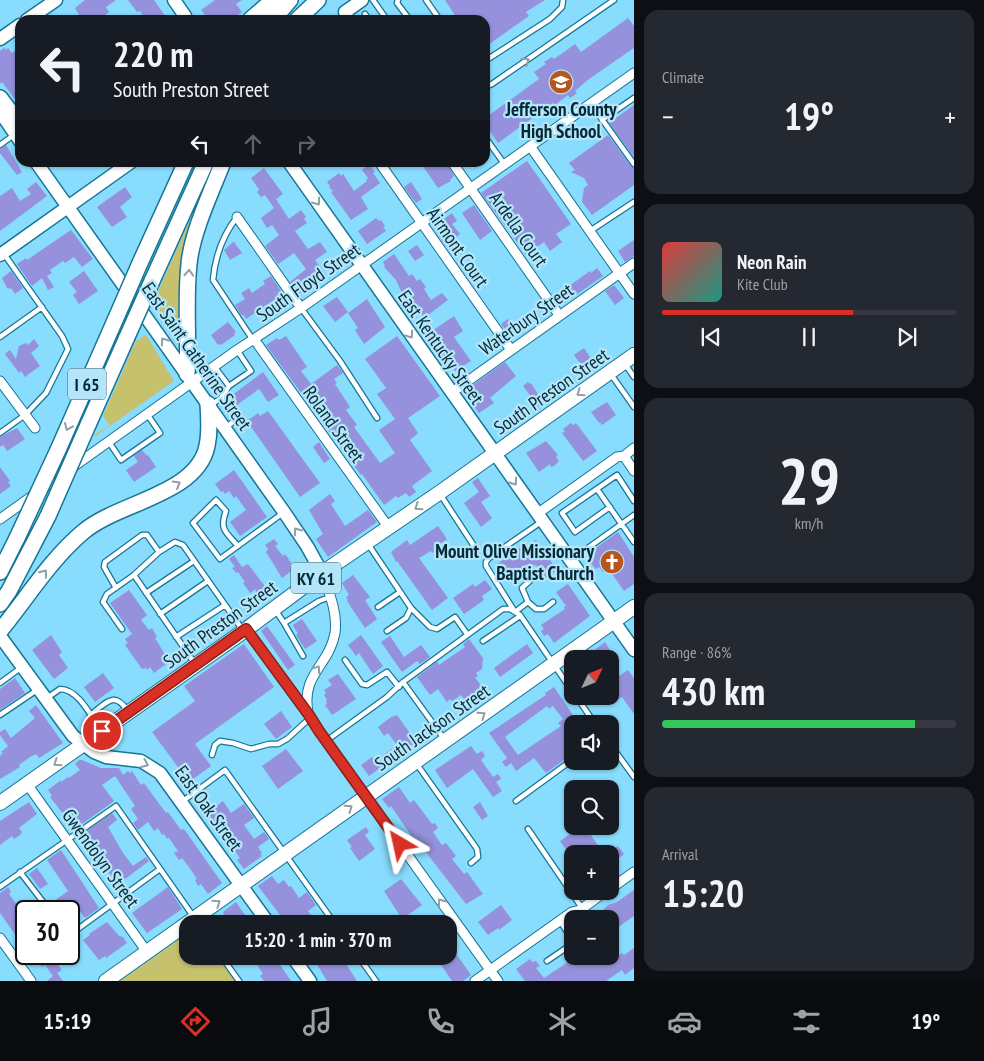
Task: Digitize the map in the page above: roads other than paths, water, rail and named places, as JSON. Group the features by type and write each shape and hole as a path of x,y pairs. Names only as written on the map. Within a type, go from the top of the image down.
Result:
{"highway":[{"path":"302,15 318,0"},
{"path":"259,15 283,1"},
{"path":"276,15 283,1"},
{"path":"0,98 12,114 15,123"},
{"name":"I 65","path":"0,572 58,450 184,167"},
{"name":"I 65","path":"2,600 17,576 48,516 204,167"},
{"path":"190,378 189,263 196,234 221,167"},
{"path":"0,631 48,568 84,531 113,513 182,482 196,469 207,446 213,403"}],"main road":[{"path":"34,15 56,0"},
{"path":"174,0 181,15"},
{"path":"349,15 362,0"},
{"path":"0,39 15,28"},
{"path":"0,112 15,129"},
{"name":"East Saint Catherine Street","path":"40,167 190,378 213,403 225,428 310,550 322,573"},
{"path":"1,254 124,167"},
{"name":"East Kentucky Street","path":"292,167 634,650"},
{"name":"South Preston Street","path":"0,803 245,630 322,573 629,359"},
{"name":"South Jackson Street","path":"204,915 241,885 634,607"},
{"name":"East Oak Street","path":"0,636 73,736 94,752 106,757 133,759 150,765 160,772 263,915"},
{"name":"South Jackson Street","path":"106,981 179,932"},
{"path":"298,965 310,981"}],"street":[{"name":"South Floyd Street","path":"0,519 147,414 190,378 214,366 301,308 530,146 633,77"},
{"path":"530,146 634,294"},
{"name":"Airmont Court","path":"382,167 511,350"},
{"name":"Ardella Court","path":"455,167 559,315"},
{"path":"237,218 301,308"},
{"name":"Waterbury Street","path":"450,392 634,263"},
{"name":"Roland Street","path":"253,339 389,528"},
{"path":"0,381 35,428"},
{"path":"539,518 617,457 624,456 634,448"},
{"path":"624,456 634,471"},
{"path":"310,716 307,698 309,683 328,652 334,634 335,616 322,573"},
{"path":"245,630 310,716 498,981"},
{"name":"Gwendolyn Street","path":"27,784 147,952"},
{"path":"619,882 634,872"},
{"path":"475,981 572,912 593,900"},
{"path":"0,938 31,981"}],"lane":[{"path":"373,0 384,15"},
{"path":"398,0 397,3 406,15"},
{"path":"426,0 436,15"},
{"path":"490,58 550,19 562,7 564,0"},
{"path":"490,85 614,0"},
{"path":"602,120 634,98"},
{"path":"591,104 634,164"},
{"path":"0,145 15,134"},
{"path":"491,146 505,165"},
{"path":"590,231 634,202"},
{"path":"237,218 226,234 220,248 213,280 253,339"},
{"path":"0,433 25,415 46,393 68,349 62,336 42,307 1,254"},
{"path":"0,337 42,307"},
{"path":"301,308 340,361 377,418"},
{"path":"213,403 229,386 250,371 237,350"},
{"path":"629,359 634,377"},
{"path":"214,366 229,386"},
{"path":"610,372 634,407"},
{"path":"109,442 121,460 160,433 147,414"},
{"path":"610,507 575,532 562,513 616,475 634,501"},
{"path":"597,489 634,542"},
{"path":"439,493 476,549"},
{"path":"238,546 224,529 222,523 226,511 216,500 193,524 220,559 238,546 284,512"},
{"path":"570,561 634,515"},
{"path":"515,612 489,572 486,562 539,518"},
{"path":"116,588 104,567 105,562 142,535 147,535 159,552"},
{"path":"122,628 103,602 107,594 134,575 159,552 175,542 183,545 245,630"},
{"path":"367,543 411,608 430,627 437,629 455,617 467,634"},
{"path":"146,593 194,561"},
{"path":"134,575 196,665"},
{"path":"535,576 522,588 528,602 536,609 544,609 553,602"},
{"path":"160,614 208,581"},
{"path":"378,607 400,592"},
{"path":"284,623 319,601 330,597"},
{"path":"515,612 528,602"},
{"path":"176,637 225,605"},
{"path":"274,608 302,656"},
{"path":"387,631 406,618 411,608"},
{"path":"326,741 502,609 510,609 520,616 564,679"},
{"path":"483,641 520,616"},
{"path":"345,660 362,684 367,685 387,672 398,687"},
{"path":"0,683 23,667"},
{"path":"403,682 445,741"},
{"path":"0,716 42,694 65,689 75,696 102,731"},
{"path":"90,715 115,699 122,702 129,712"},
{"path":"212,755 215,744 220,741 252,749 269,744 278,744 287,739 310,716"},
{"path":"619,756 634,777"},
{"path":"415,762 477,848 478,857 471,863"},
{"path":"516,800 564,766"},
{"path":"182,801 225,770 329,915"},
{"path":"0,887 67,838 116,806 193,915"},
{"path":"528,829 582,908"},
{"path":"80,928 160,869"},
{"path":"20,872 42,900"},
{"path":"560,921 564,927"},
{"path":"548,961 564,950"},
{"path":"227,965 239,981"},
{"path":"364,965 376,981"}],"place":[{"name":"Jefferson County High School","path":"561,82"},
{"name":"Mount Olive Missionary Baptist Church","path":"612,562"}]}
